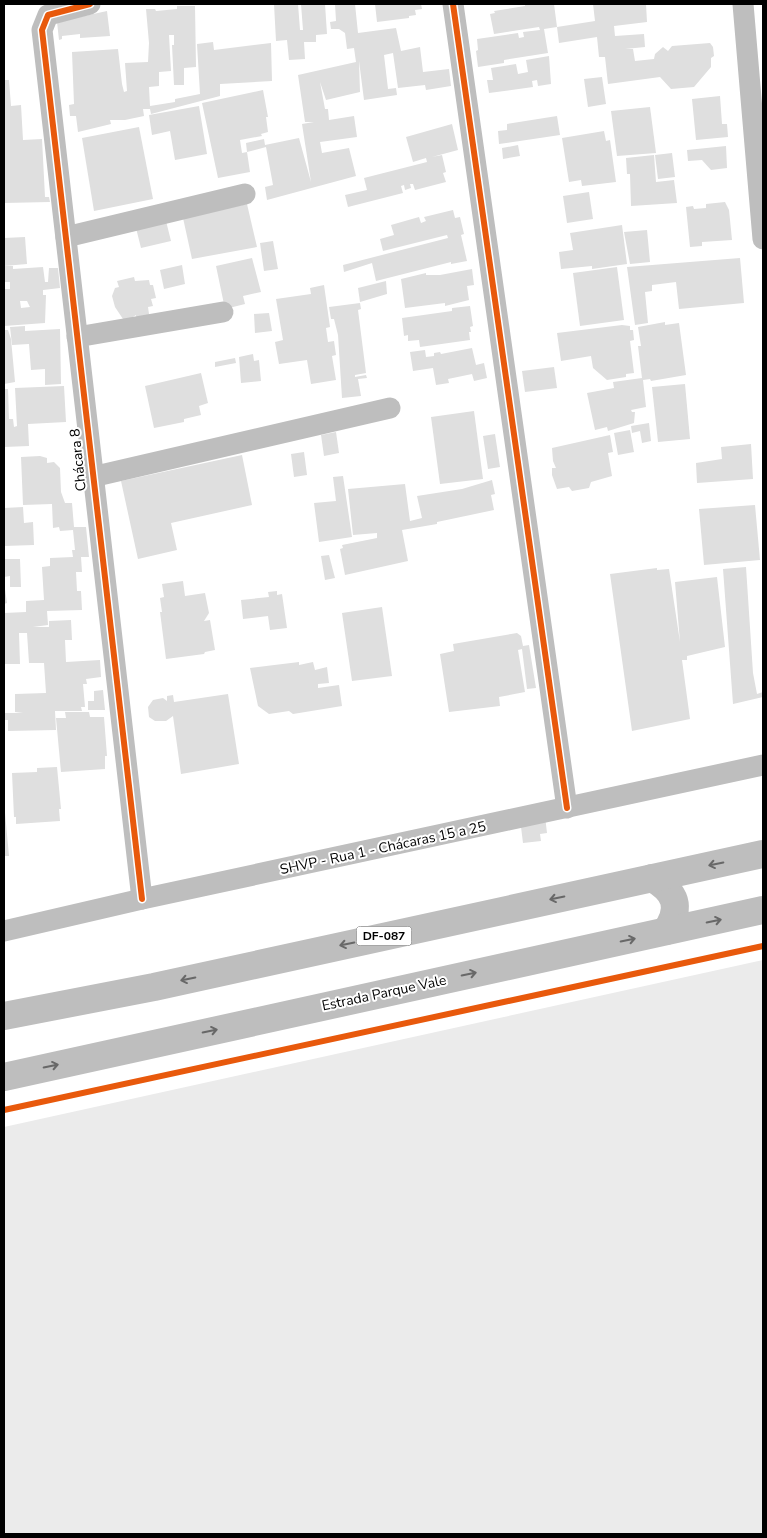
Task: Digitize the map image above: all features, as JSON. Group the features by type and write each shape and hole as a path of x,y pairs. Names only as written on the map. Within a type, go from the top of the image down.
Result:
{"main road":[{"name":"DF-087","path":"4,1016 154,987 763,854"},
{"path":"652,878 667,886 672,895 675,909 674,920 666,931"},
{"name":"Estrada Parque Vale","path":"4,1076 763,910"}],"street":[{"path":"41,17 90,4"},
{"path":"453,4 567,808"},
{"path":"743,4 763,239"},
{"name":"Chácara 8","path":"41,17 92,477 142,899"},
{"path":"66,237 246,194"},
{"path":"77,337 223,312"},
{"path":"92,477 390,408"},
{"name":"SHVP - Rua 1 - Chácaras 15 a 25","path":"4,931 142,899 763,765"}],"shaded area":[{"path":"763,960 763,1534 4,1534 4,1127"}],"building":[{"path":"274,4 298,4 300,30 303,30 301,4 325,4 327,34 316,35 316,42 304,42 305,59 289,60 287,40 276,41"},
{"path":"335,4 355,4 358,33 396,28 401,51 420,47 423,72 449,69 451,86 426,90 425,85 398,88 393,53 384,55 388,89 396,88 397,95 364,100 359,61 360,92 326,100 320,82 325,109 328,109 329,120 354,116 357,137 320,142 322,153 349,148 356,176 267,200 265,187 273,185 266,147 247,152 246,143 264,139 265,145 299,138 311,182 302,124 314,122 305,122 298,75 356,62 354,48 347,49 345,33 339,29 331,29 330,22 336,21"},
{"path":"375,4 421,4 422,9 415,10 416,15 409,16 409,18 377,22"},
{"path":"525,4 554,4 557,27 544,29 548,53 504,60 504,63 478,67 477,39 518,33 519,38 524,37 523,32 540,30 539,27 494,34 490,14 495,13 494,11 525,6"},
{"path":"593,4 646,4 647,22 614,26 615,36 644,34 645,47 625,49 633,49 635,61 654,59 655,54 663,47 668,51 672,46 710,43 713,47 714,56 711,58 711,67 694,87 671,89 660,77 608,84 605,57 599,57 597,37 559,43 557,27 595,21"},
{"path":"177,6 195,6 196,67 184,68 184,85 174,85 172,45 174,45 174,35 169,35 171,71 159,72 159,86 149,87 150,106 175,102 175,99 200,94 197,44 213,42 214,50 271,43 272,81 220,84 220,96 151,114 150,109 143,109 144,116 125,120 110,120 111,124 78,132 76,116 70,116 69,105 74,104 72,52 118,49 122,84 124,92 127,91 125,63 148,62 149,43 146,9 155,9 156,11 177,9"},
{"path":"107,11 110,36 80,38 80,34 62,36 62,39 59,40 57,22"},
{"path":"549,56 551,84 538,86 537,80 532,81 533,87 489,93 487,80 493,80 491,68 516,64 518,74 528,72 526,60"},
{"path":"602,77 606,104 588,107 584,79"},
{"path":"4,80 9,80 11,106 21,105 23,140 42,139 45,197 49,197 50,202 4,203"},
{"path":"263,90 268,117 266,117 268,132 261,134 262,136 240,140 242,153 247,152 250,172 218,178 202,103"},
{"path":"720,96 722,124 727,124 728,137 696,140 692,99"},
{"path":"199,106 207,154 175,160 170,131 152,135 149,115"},
{"path":"650,107 656,153 617,156 611,111"},
{"path":"557,116 560,135 499,144 498,131 507,130 507,124"},
{"path":"452,124 458,150 432,157 442,155 446,172 443,173 446,182 415,190 413,184 410,184 411,188 405,190 404,185 401,186 403,193 348,207 345,195 367,190 364,178 427,162 426,158 413,162 406,137"},
{"path":"139,127 153,199 94,211 82,138"},
{"path":"604,131 606,141 610,140 616,182 582,186 581,180 569,182 562,138"},
{"path":"518,145 520,156 503,159 502,148"},
{"path":"726,146 727,168 711,170 702,160 688,161 687,150"},
{"path":"672,153 675,177 658,179 655,155"},
{"path":"654,155 656,182 674,180 677,203 631,206 630,174 627,174 626,158"},
{"path":"589,192 593,219 567,223 563,196"},
{"path":"725,202 729,210 732,240 702,242 702,246 690,247 686,207 693,206 694,209 706,208 706,204"},
{"path":"247,204 257,247 192,259 183,218"},
{"path":"453,210 455,218 460,217 464,234 461,235 467,261 451,264 451,262 376,281 372,263 344,272 343,265 448,238 447,235 383,251 380,239 394,235 391,225 419,217 421,223 426,221 424,217"},
{"path":"166,221 171,241 141,248 136,228"},
{"path":"622,225 627,264 592,269 592,266 561,269 559,252 573,250 570,233"},
{"path":"647,230 650,262 630,264 624,232"},
{"path":"25,237 27,264 4,266 4,238"},
{"path":"273,241 278,269 264,271 260,243"},
{"path":"252,258 261,292 243,296 245,304 225,309 216,266"},
{"path":"740,258 744,303 679,309 676,282 652,285 652,291 645,292 648,323 635,325 627,267"},
{"path":"182,265 185,284 164,289 160,270"},
{"path":"4,266 13,266 13,269 43,267 45,282 48,282 49,268 58,268 60,288 43,290 43,295 46,295 45,323 4,326 4,289 10,289 10,282 4,282","holes":["20,301 27,301 30,307 21,308"]},
{"path":"617,267 624,320 580,326 573,273"},
{"path":"472,269 474,285 467,286 469,300 445,306 445,303 405,308 401,279 426,273 426,275 440,275"},
{"path":"134,277 135,281 149,280 150,285 153,285 156,298 151,299 153,306 148,307 150,321 137,324 136,315 125,322 115,307 112,296 115,288 119,287 117,281"},
{"path":"386,281 387,294 360,302 358,288"},
{"path":"324,285 330,327 326,328 328,342 334,341 336,355 332,356 336,380 311,384 307,360 279,364 275,342 283,340 276,299 311,294 310,288"},
{"path":"360,303 361,309 358,310 366,373 355,375 355,377 366,375 367,378 358,379 361,396 342,398 338,335 334,319 331,319 329,307"},
{"path":"470,306 473,326 470,327 470,340 420,347 419,340 408,341 408,335 404,336 402,318 452,311 452,308"},
{"path":"269,313 272,331 255,333 254,314"},
{"path":"665,322 665,325 679,323 686,375 651,381 650,379 643,380 646,407 631,410 635,412 634,423 608,431 607,427 595,430 587,393 614,388 613,382 642,378 638,346 641,346 638,327"},
{"path":"622,325 630,326 630,330 633,330 634,340 630,341 634,373 626,374 626,377 607,380 593,368 591,356 561,361 557,333"},
{"path":"25,326 25,331 60,329 61,384 45,385 45,369 31,370 29,344 12,345 10,327"},
{"path":"4,330 8,330 11,339 15,382 4,384"},
{"path":"472,348 476,365 484,363 487,378 474,381 472,374 448,379 449,383 436,385 433,368 413,371 410,352 425,350 426,357 434,356 434,353 440,352 441,354"},
{"path":"253,354 254,361 259,360 261,381 241,383 239,357"},
{"path":"235,358 236,363 215,367 215,362"},
{"path":"554,367 557,388 525,392 522,371"},
{"path":"201,373 208,403 199,406 201,415 184,419 184,422 154,428 145,386"},
{"path":"685,384 690,439 658,442 652,387"},
{"path":"64,386 66,422 28,424 29,446 4,447 4,389 8,389 9,419 13,419 14,427 17,426 15,388"},
{"path":"474,411 483,479 440,484 431,417"},
{"path":"649,423 651,441 642,443 640,431 632,433 631,426"},
{"path":"630,430 634,452 618,455 614,433"},
{"path":"336,432 339,453 324,456 321,435"},
{"path":"495,434 500,467 488,469 483,436"},
{"path":"610,435 613,452 608,453 612,476 591,482 589,488 572,491 569,487 557,489 552,475 552,468 556,468 553,461 552,448"},
{"path":"751,444 753,479 697,483 696,463 722,459 721,447"},
{"path":"304,452 307,475 294,477 291,454"},
{"path":"242,455 252,505 171,523 177,550 138,559 121,481"},
{"path":"40,456 47,458 47,463 54,462 60,468 61,492 65,503 72,503 74,527 86,527 89,557 81,557 82,572 76,572 77,591 81,591 82,610 47,611 48,625 33,627 49,627 49,621 71,620 72,640 65,640 66,662 100,660 101,677 86,679 87,684 83,684 85,707 81,707 82,711 55,711 56,730 8,731 8,720 4,720 4,713 23,713 15,712 15,694 46,693 44,663 29,663 27,633 19,633 20,664 5,664 4,613 26,612 26,601 44,600 42,567 50,566 50,558 73,557 72,550 75,550 73,530 60,531 59,527 53,528 52,504 23,505 21,457"},
{"path":"343,476 352,537 319,542 314,503 336,501 333,477"},
{"path":"492,480 495,494 491,495 494,510 437,522 437,524 402,530 408,561 345,575 340,549 343,548 342,545 377,538 377,533 353,535 348,489 405,484 410,521 422,518 417,496 462,489"},
{"path":"755,505 760,560 704,565 699,509"},
{"path":"23,507 24,523 33,522 34,545 4,546 4,508"},
{"path":"329,555 335,578 325,580 321,556"},
{"path":"4,559 20,559 21,587 10,587 10,576 4,577"},
{"path":"746,567 753,673 757,694 763,692 763,697 733,704 723,569"},
{"path":"657,568 657,570 669,569 680,642 675,582 717,577 725,647 687,656 687,660 682,660 690,719 632,731 610,574"},
{"path":"183,581 185,596 205,593 209,613 204,621 210,620 215,650 205,652 204,654 166,659 160,612 162,612 160,598 164,597 162,584"},
{"path":"4,582 7,603 4,604"},
{"path":"277,591 277,595 282,594 287,628 270,630 268,616 243,619 241,600 269,597 268,592"},
{"path":"382,607 392,676 352,681 342,613"},
{"path":"517,633 521,636 523,646 529,645 536,688 527,689 522,649 518,650 525,692 499,697 500,706 449,712 440,654 454,651 453,644"},
{"path":"299,662 299,665 313,662 315,670 327,667 329,683 318,684 318,688 339,685 342,706 293,714 289,711 269,714 258,706 250,668"},
{"path":"103,690 105,710 88,710 88,701 94,701 94,691"},
{"path":"228,694 239,764 181,774 173,716 166,721 155,721 149,717 148,707 153,700 163,698 167,701 167,696 173,695 174,702"},
{"path":"65,712 89,712 90,717 104,717 107,756 105,756 105,769 61,772 56,718 66,718"},
{"path":"57,767 61,809 59,809 60,821 16,824 12,773 37,772 37,768"},
{"path":"4,802 9,856 4,856"},
{"path":"545,816 547,833 540,834 541,841 523,843 520,819"}],"cycle path":[{"path":"90,4 48,15 42,30 142,899"},
{"path":"453,4 567,808"},
{"path":"4,1110 763,946"}]}
